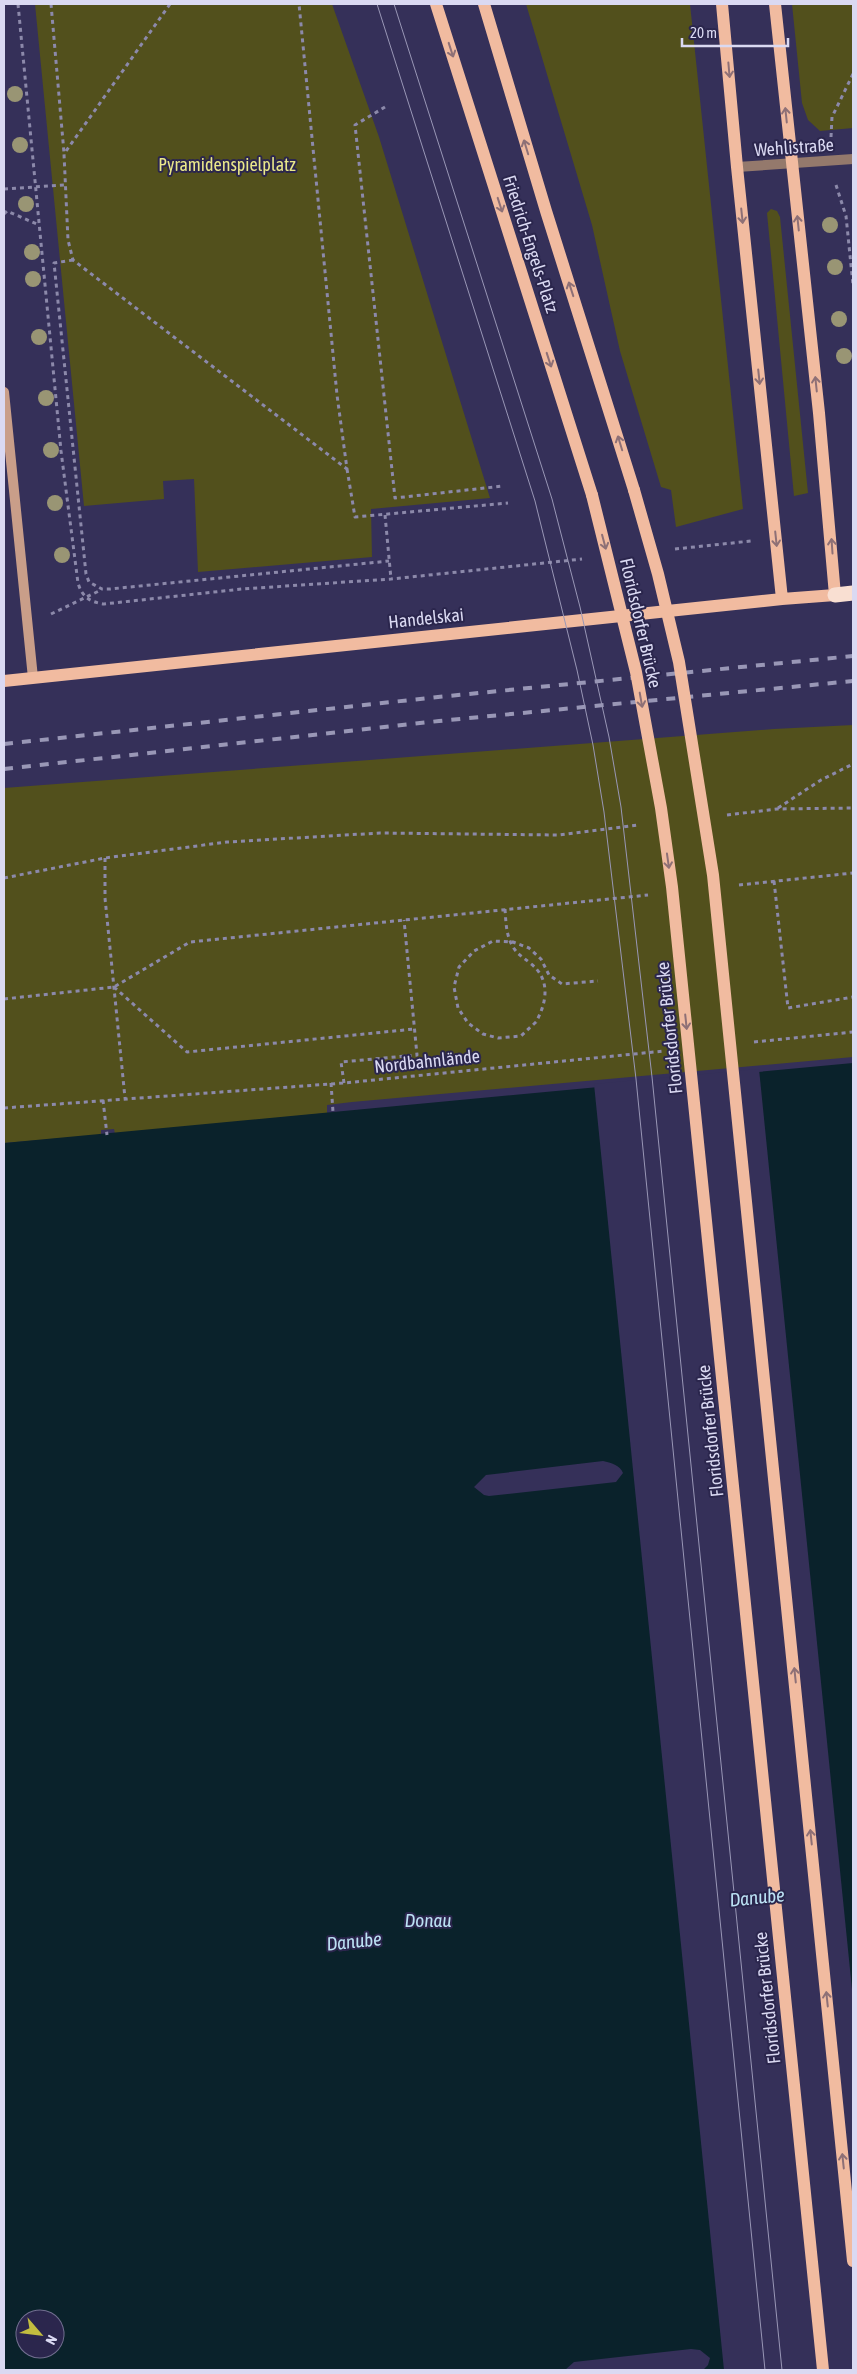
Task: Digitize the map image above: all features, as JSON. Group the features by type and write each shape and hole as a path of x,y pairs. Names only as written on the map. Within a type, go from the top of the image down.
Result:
{"highway":[{"name":"Handelskai","path":"835,595 853,593"}],"main road":[{"name":"Friedrich-Engels-Platz","path":"436,4 592,495"},
{"name":"Friedrich-Engels-Platz","path":"484,4 546,211 634,490"},
{"path":"722,4 782,598"},
{"path":"775,4 819,413 835,595"},
{"name":"Floridsdorfer Brücke","path":"634,490 658,574 679,662 694,742 713,875 853,2261"},
{"name":"Floridsdorfer Brücke","path":"592,495 636,672 661,808 672,887 823,2370"},
{"name":"Handelskai","path":"4,681 782,598 835,595"}],"street":[{"name":"Wehlistraße","path":"737,167 853,159"},
{"path":"4,392 33,678"}],"path":[{"path":"18,4 64,470 78,583 85,598 94,603 104,604 242,589 391,579 385,515"},
{"path":"51,4 64,154 68,240 73,260 347,469"},
{"path":"64,154 170,4"},
{"path":"299,4 337,395 355,517 508,503"},
{"path":"385,107 355,125 395,498 503,486"},
{"path":"4,189 64,185"},
{"path":"4,214 7,212 40,226"},
{"path":"73,260 54,263 86,574 89,582 102,589"},
{"path":"28,625 102,589 389,561"},
{"path":"777,809 821,780 853,764"},
{"path":"720,816 777,809 853,808"},
{"path":"4,878 105,858 237,842 380,833 558,835 644,825"},
{"path":"105,858 106,898 125,1098"},
{"path":"774,881 788,1008 853,998"},
{"path":"4,999 114,987 190,942 505,910 506,932 512,946 519,956 532,963 543,980 546,997 536,1022 521,1036 498,1038 483,1034 468,1023 458,1008 454,987 459,967 474,951 493,941 514,942 529,948 541,959 549,976 562,984 598,981"},
{"path":"344,1083 341,1062 416,1055 404,920"},
{"path":"114,987 187,1052 414,1029"},
{"path":"746,1043 853,1032"},
{"name":"Nordbahnlände","path":"4,1108 344,1083 667,1050"},
{"path":"331,1083 333,1112"},
{"path":"103,1100 107,1135"}],"green space":[{"name":"Pyramidenspielplatz","path":"35,4 332,4 379,137 490,498 371,509 372,557 198,572 194,479 163,481 164,499 84,506"},
{"path":"526,4 690,4 743,509 676,527 671,490 661,487 620,351 592,225"},
{"path":"792,4 853,4 853,128 820,131 808,120 802,103"},
{"path":"771,209 777,211 780,217 808,493 794,496 767,213"},
{"path":"853,725 853,1057 352,1102 327,1105 327,1113 115,1134 114,1129 101,1130 101,1135 4,1143 4,788 774,729"}],"water":[{"name":"Donau","path":"853,1063 853,2370 703,2370 708,2365 710,2358 700,2350 691,2349 574,2362 565,2370 4,2370 4,1143","holes":["603,1461 615,1465 623,1473 616,1482 489,1496 484,1495 474,1487 486,1475"]}],"pier":[{"path":"759,1069 853,1999 853,2370 724,2370 594,1084"}],"tram line":[{"path":"377,4 535,501 577,670 593,745 604,812 636,1079 765,2370"},
{"path":"394,4 552,499 580,607 609,737 621,807 652,1077 782,2370"}],"railway":[{"path":"4,744 438,697 853,656"},
{"path":"4,769 439,721 853,681"}],"water label":[{"name":"Danube","path":"757,1897"},
{"name":"Danube","path":"354,1941"}]}
